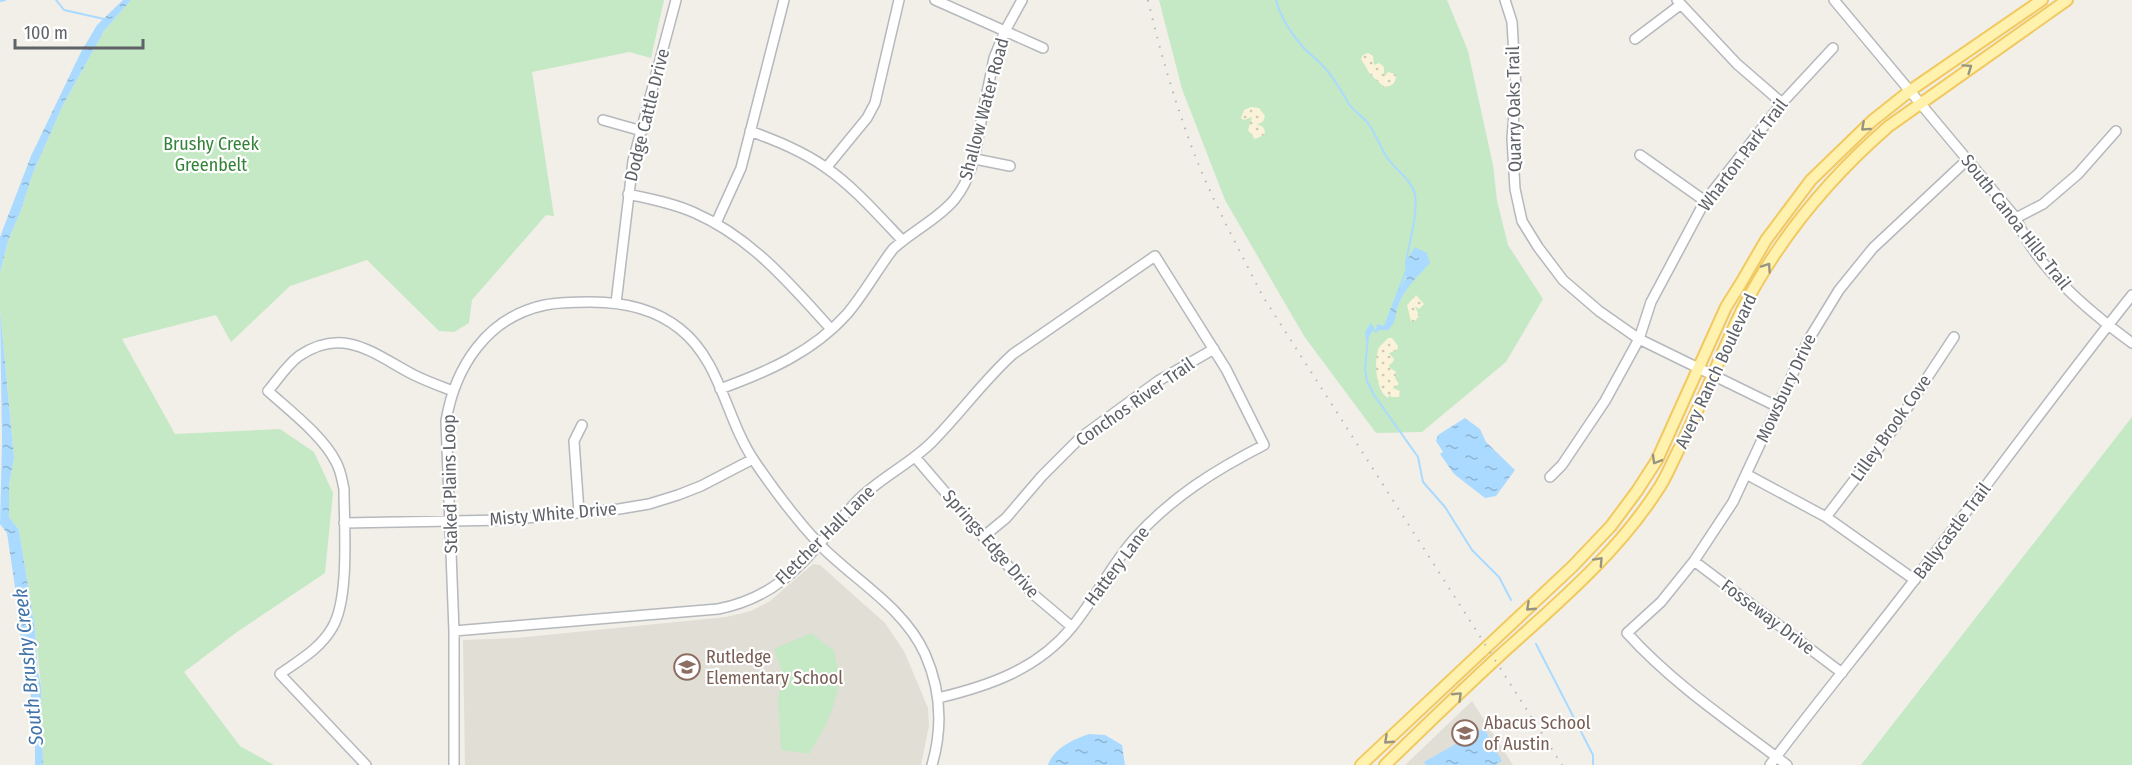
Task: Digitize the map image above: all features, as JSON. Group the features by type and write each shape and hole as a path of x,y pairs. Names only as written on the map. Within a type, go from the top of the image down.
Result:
{"main road":[{"name":"Avery Ranch Boulevard","path":"1362,765 1573,566 1611,525 1637,491 1656,460 1726,307 1766,240 1811,180 1872,121 1911,90 2042,0"},
{"name":"Avery Ranch Boulevard","path":"1385,765 1558,603 1634,522 1658,490 1760,278 1807,210 1828,185 1863,148 1921,102 2067,0"}],"street":[{"name":"Dodge Cattle Drive","path":"616,303 633,161 676,0"},
{"path":"716,223 741,168 784,0"},
{"path":"826,168 867,118 875,103 899,0"},
{"path":"935,0 1043,48"},
{"name":"Shallow Water Road","path":"720,389 776,367 798,355 831,329 863,293 878,268 902,240 937,216 954,201 965,184 975,159 994,58 1005,31 1022,0"},
{"name":"Quarry Oaks Trail","path":"1505,0 1512,22 1516,90 1512,138 1515,189 1522,221 1538,247 1563,280 1599,311 1639,339 1776,406"},
{"name":"South Canoa Hills Trail","path":"1834,0 1860,34 1911,90 2016,218 2022,234 2054,275 2108,325 2132,343"},
{"path":"1635,39 1679,3 1737,64 1782,103"},
{"name":"Wharton Park Trail","path":"1550,477 1562,465 1605,401 1639,339 1651,303 1706,201 1782,103 1833,48"},
{"path":"603,120 642,131"},
{"path":"750,131 788,145 826,168 850,188 902,240"},
{"path":"2016,218 2043,204 2078,174 2116,131"},
{"path":"1640,155 1706,201"},
{"path":"975,159 1010,166"},
{"name":"Mowsbury Drive","path":"1776,756 1676,681 1627,633 1660,602 1694,561 1733,502 1809,339 1839,290 1873,248 1967,160"},
{"path":"628,194 670,204 733,232 767,260 831,329"},
{"name":"Hattery Lane","path":"939,698 1010,676 1046,653 1072,627 1118,559 1153,520 1195,484 1221,467 1263,445 1214,349 1155,256"},
{"name":"Fletcher Hall Lane","path":"454,631 718,609 740,605 759,597 774,587 819,544 873,486 915,457 937,437 993,372 1013,354 1155,256"},
{"name":"Ballycastle Trail","path":"1770,765 1915,580 2052,396 2132,295"},
{"name":"Staked Plains Loop","path":"454,765 454,631 446,422 453,391 463,367 483,339 512,318 544,305 568,302 616,303 654,313 681,329 702,352 739,434 753,459 819,544 891,608 910,628 925,653 939,698 939,729 932,765"},
{"name":"Lilley Brook Cove","path":"1826,517 1894,428 1954,337"},
{"path":"366,765 280,674 314,649 333,628 340,612 344,489 337,463 322,442 268,391 299,356 312,349 342,343 358,344 416,376 453,391"},
{"name":"Conchos River Trail","path":"983,537 1006,518 1042,476 1080,438 1158,381 1214,349"},
{"path":"579,512 574,441 582,425"},
{"name":"Springs Edge Drive","path":"915,457 1033,594 1072,627"},
{"name":"Misty White Drive","path":"344,524 506,520 619,509 659,501 701,486 753,459"},
{"path":"1746,474 1826,517 1915,580"},
{"name":"Fosseway Drive","path":"1694,561 1842,673"},
{"path":"1776,756 1787,765"}],"shaded area":[{"name":"Rutledge Elementary School","path":"813,564 820,565 885,623 904,651 928,708 929,726 921,765 465,765 463,640 516,638 726,617 751,611 770,601"},
{"name":"Abacus School of Austin","path":"1472,701 1513,765 1405,765"}],"green space":[{"name":"Brushy Creek Greenbelt","path":"131,0 664,0 651,58 629,52 532,72 554,216 546,215 472,300 469,323 454,332 439,331 367,260 290,286 231,342 216,315 122,339 175,434 280,429 314,452 333,493 325,573 237,632 184,672 240,746 274,765 43,765 41,686 35,629 19,530 9,517 9,485 14,458 0,309 0,273 8,241 33,173 63,105 104,31"},
{"path":"1159,0 1447,0 1468,51 1493,165 1497,201 1508,245 1543,299 1506,362 1422,432 1376,433 1304,336 1225,200 1182,89"},
{"path":"2132,417 2132,765 1861,765"},
{"path":"811,633 834,651 839,679 828,718 809,754 781,750 778,700 782,672 774,649"}],"sand":[{"path":"1368,53 1373,56 1374,65 1379,63 1384,67 1384,77 1388,72 1395,74 1396,78 1392,85 1384,87 1370,74 1361,59"},
{"path":"1251,107 1259,108 1265,116 1263,122 1257,124 1263,127 1264,135 1255,139 1248,130 1252,117 1244,120 1241,118 1244,110"},
{"path":"1416,295 1424,304 1419,309 1415,306 1419,316 1414,322 1411,321 1407,305"},
{"path":"1388,338 1392,338 1398,346 1397,350 1389,353 1394,359 1389,365 1396,372 1395,378 1399,384 1393,388 1400,391 1399,397 1391,397 1390,394 1388,398 1381,389 1377,376 1378,350"}],"water":[{"path":"123,0 131,0 104,31 63,105 33,173 8,241 0,273 0,237 31,156 81,52 97,25"},
{"path":"1415,247 1427,253 1430,263 1404,293 1391,327 1376,333 1373,330 1366,341 1365,332 1371,323 1376,331 1377,324 1384,326 1395,297 1406,278 1405,263"},
{"name":"South Brushy Creek","path":"0,309 14,458 9,485 9,517 19,530 35,629 41,686 43,765 35,765 29,677 23,669 18,607 7,533 0,524 2,441"},
{"path":"1465,418 1480,429 1486,442 1515,470 1496,496 1485,498 1454,474 1440,454 1443,452 1436,441 1438,435"},
{"path":"1484,728 1502,761 1496,765 1426,765 1424,762"},
{"path":"1089,734 1105,735 1122,745 1125,765 1048,765 1060,749"}],"waterway":[{"path":"0,1 5,0"},
{"path":"56,0 64,10 104,19"},
{"path":"1276,0 1283,19 1295,37 1331,75 1349,104 1368,123 1388,159 1408,180 1413,190 1416,203 1406,263"},
{"path":"1397,294 1406,271"},
{"path":"1368,337 1365,369 1367,381 1374,395 1418,457 1423,482 1445,507 1472,550 1499,577 1511,600"},
{"path":"1536,644 1593,755 1593,765"}],"railway":[{"path":"1148,0 1169,80 1201,171 1262,295 1562,765"}],"place":[{"name":"Rutledge Elementary School","path":"687,667"},
{"name":"Abacus School of Austin","path":"1465,733"}]}
